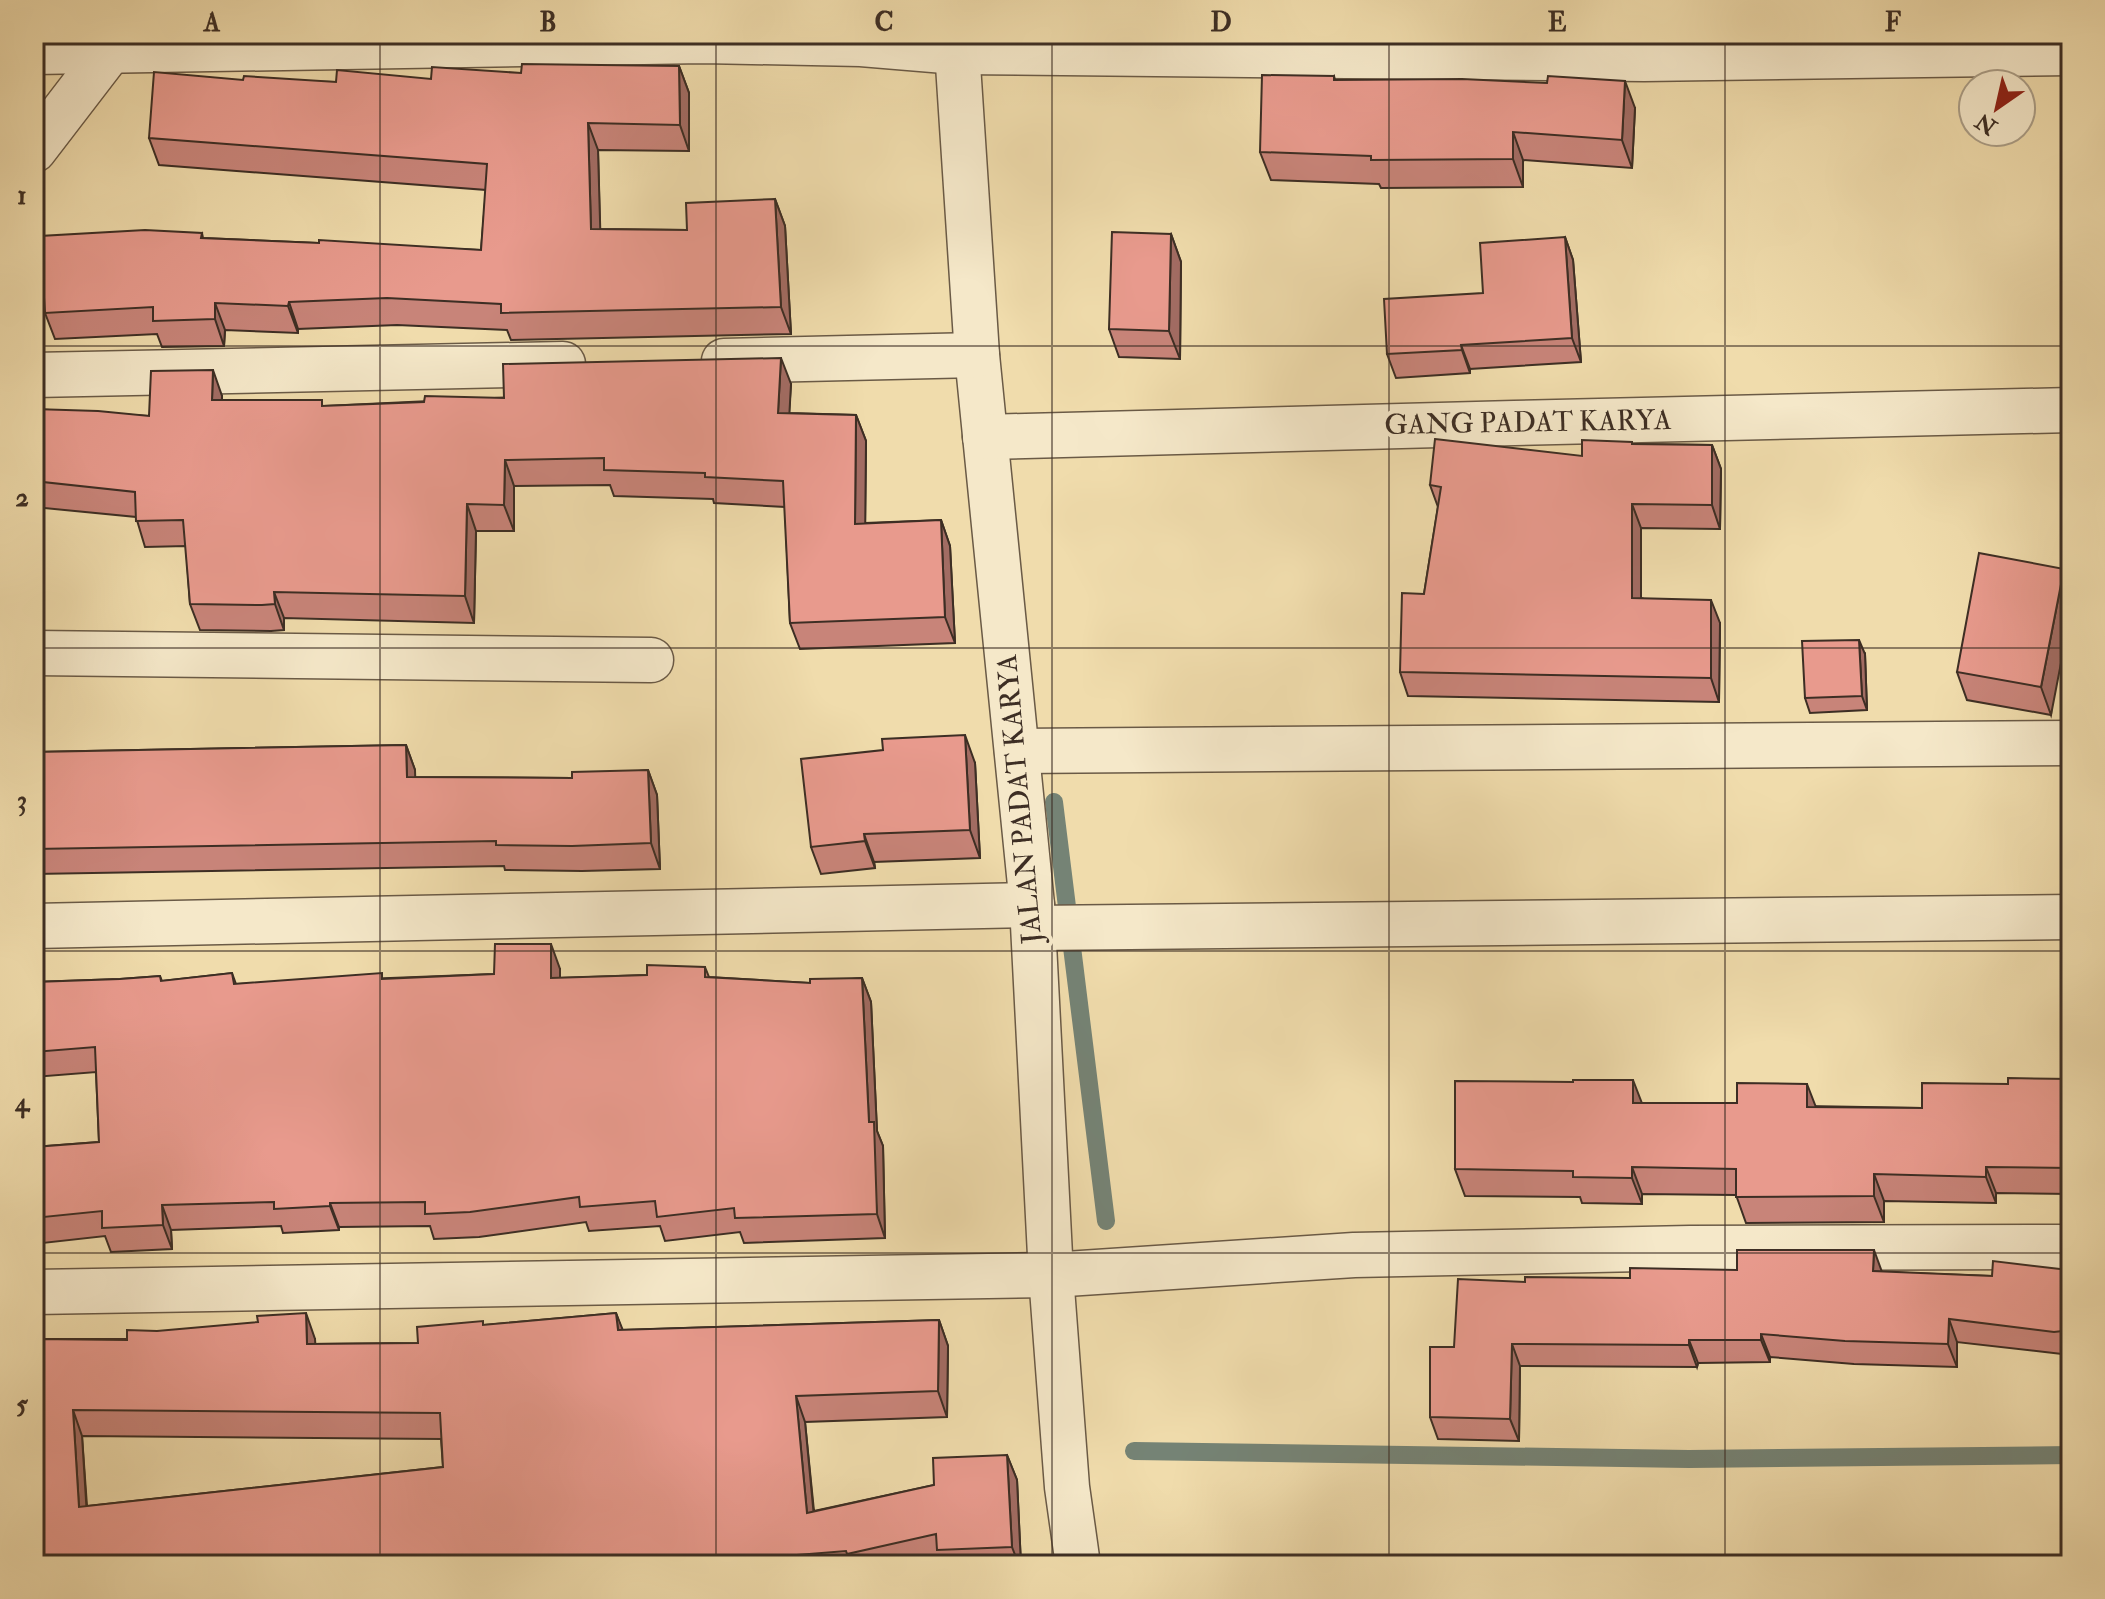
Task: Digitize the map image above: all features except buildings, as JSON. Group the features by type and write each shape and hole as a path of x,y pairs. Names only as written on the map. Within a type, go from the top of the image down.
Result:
{"street":[{"path":"34,52 118,42 703,41 956,43 1644,59 2071,53"},
{"path":"34,150 118,42"},
{"name":"JALAN PADAT KARYA","path":"956,43 977,355 1033,916 1051,1275 1067,1487 1078,1565"},
{"path":"689,361 977,355"},
{"path":"34,375 610,363"},
{"name":"GANG PADAT KARYA","path":"985,437 2071,410"},
{"path":"34,653 651,660"},
{"path":"1017,751 2071,743"},
{"path":"34,926 1033,916 2071,917"},
{"path":"34,1292 1051,1275 1354,1255 1690,1248 2071,1247"}],"waterway":[{"path":"1054,802 1106,1221"},
{"path":"1134,1451 1689,1459 2071,1455"}]}
